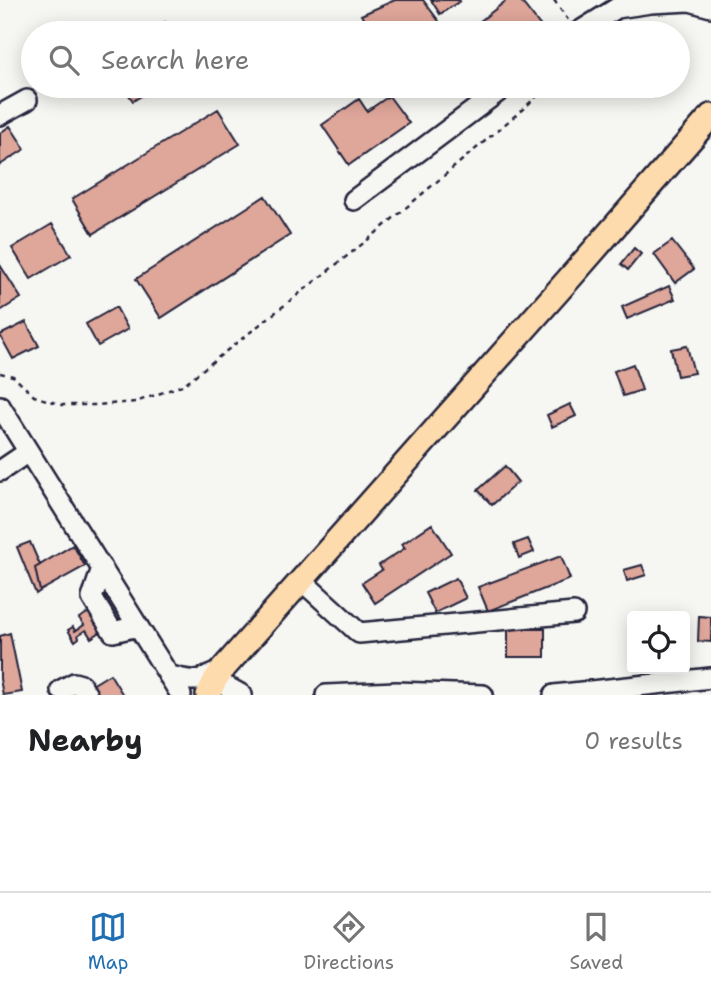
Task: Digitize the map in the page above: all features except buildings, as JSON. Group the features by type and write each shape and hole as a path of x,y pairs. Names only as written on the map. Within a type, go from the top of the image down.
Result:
{"main road":[{"path":"215,682 711,116"}],"street":[{"path":"690,1 711,7"},
{"path":"596,21 617,8 651,3 711,1"},
{"path":"354,200 490,98"},
{"path":"0,115 27,100"},
{"path":"0,406 181,695"},
{"path":"0,471 28,452"},
{"path":"302,580 359,633 575,613"},
{"path":"168,675 194,682 206,679 242,695"},
{"path":"554,695 659,689 711,678"},
{"path":"61,690 74,684 80,685 87,695"},
{"path":"327,695 396,692 483,695"}],"path":[{"path":"554,0 569,21"},
{"path":"0,373 13,376 34,396 62,405 136,402 183,385 370,238 535,98"}]}
